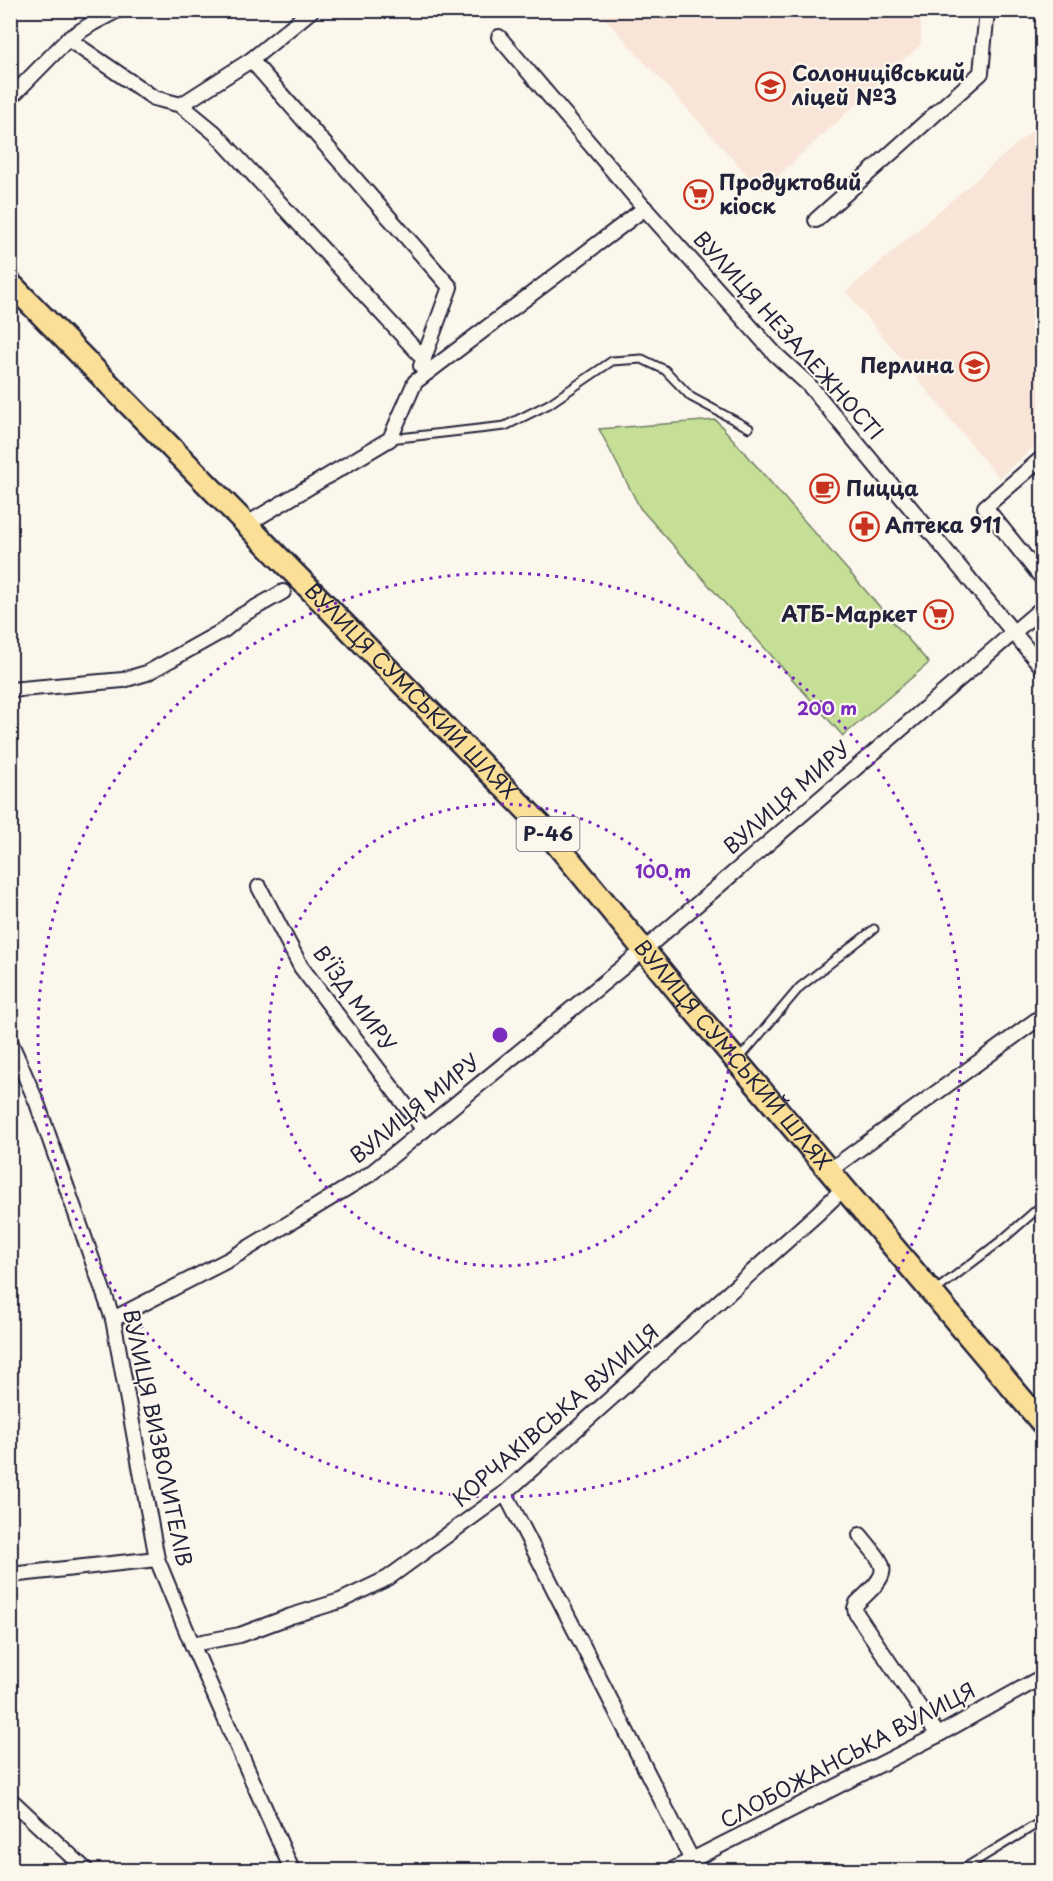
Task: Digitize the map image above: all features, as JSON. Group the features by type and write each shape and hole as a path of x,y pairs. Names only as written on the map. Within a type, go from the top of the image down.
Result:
{"main road":[{"name":"ВУЛИЦЯ СУМСЬКИЙ ШЛЯХ","path":"10,283 540,824 1042,1423"}],"street":[{"path":"10,98 68,39 118,10"},
{"path":"181,105 251,60 312,10"},
{"path":"816,220 981,73 987,10"},
{"name":"ВУЛИЦЯ НЕЗАЛЕЖНОСТІ","path":"499,37 645,208 775,354 809,385 1042,667"},
{"path":"68,39 154,98 181,105 215,133 424,359"},
{"path":"248,524 390,439 415,382 450,287 251,60"},
{"path":"415,382 645,208"},
{"path":"1042,458 985,507 1042,578"},
{"path":"10,690 123,680 147,673 224,630 242,615 283,592"},
{"name":"ВУЛИЦЯ МИРУ","path":"113,1319 230,1259 370,1174 645,949 1042,608"},
{"name":"В'ЇЗД МИРУ","path":"259,887 302,968 424,1130"},
{"path":"830,1170 1042,1016"},
{"name":"ВУЛИЦЯ ВИЗВОЛИТЕЛІВ","path":"10,1041 37,1103 113,1319 157,1559 292,1870"},
{"name":"КОРЧАКІВСЬКА ВУЛИЦЯ","path":"192,1644 240,1635 340,1601 388,1578 505,1493 818,1214 844,1187"},
{"path":"505,1493 695,1866"},
{"path":"860,1535 880,1559 884,1572 857,1603 856,1613 939,1735"},
{"path":"10,1575 157,1559"},
{"name":"СЛОБОЖАНСЬКА ВУЛИЦЯ","path":"672,1870 695,1866 1042,1677"},
{"path":"10,1799 86,1870"}],"lane":[{"path":"390,439 505,426 549,404 612,361 642,359 665,370 691,397 749,428"},
{"path":"737,1061 800,987 874,929"},
{"path":"933,1292 1002,1240 1042,1206"},
{"path":"961,1870 1042,1821"}],"shaded area":[{"name":"Солоницівський ліцей №3","path":"598,11 921,11 921,44 762,191"},
{"name":"Перлина","path":"1042,122 1042,440 999,478 846,292"}],"green space":[{"path":"716,420 929,663 843,736 640,508 599,429"}],"place":[{"name":"Солоницівський ліцей №3","path":"771,86"},
{"name":"Продуктовий кіоск","path":"698,195"},
{"name":"Перлина","path":"975,366"},
{"name":"Пицца","path":"825,489"},
{"name":"Аптека 911","path":"864,526"},
{"name":"АТБ-Маркет","path":"938,615"}]}
